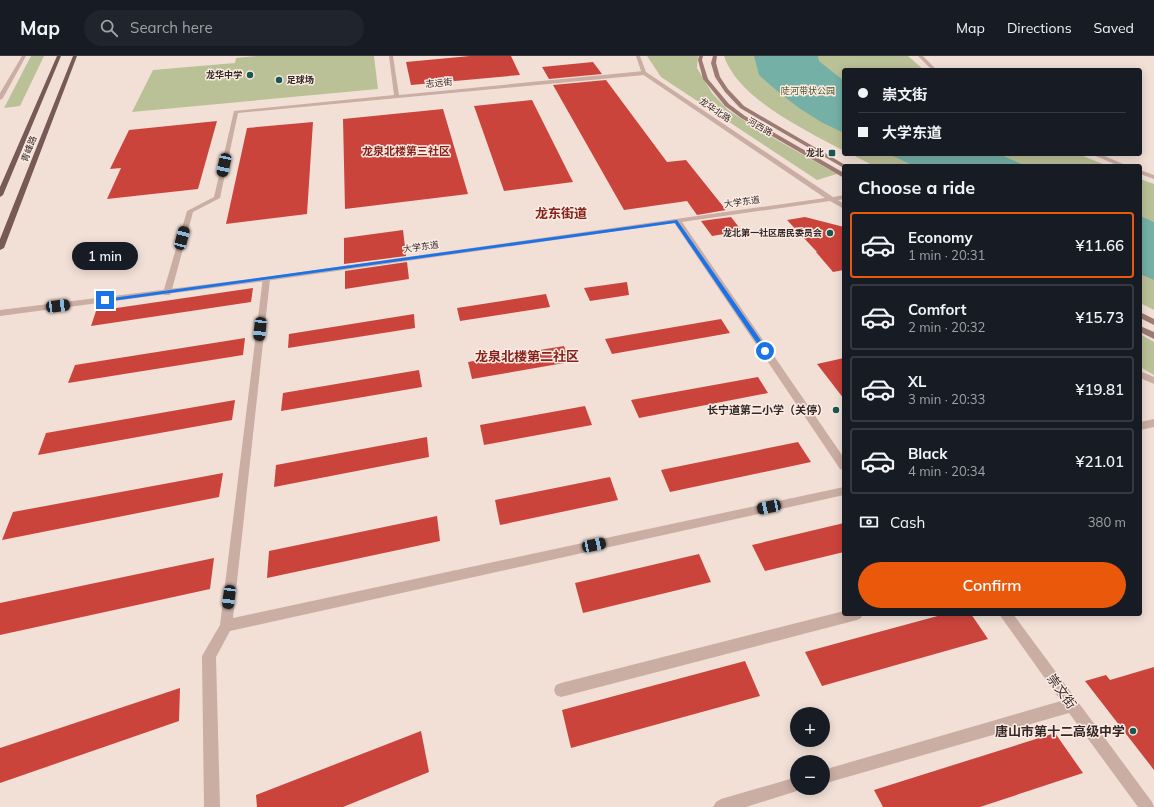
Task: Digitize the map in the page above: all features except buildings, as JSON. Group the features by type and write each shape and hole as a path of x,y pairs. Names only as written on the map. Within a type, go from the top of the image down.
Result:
{"main road":[{"name":"青峰路","path":"0,195 2,184 59,56"},
{"name":"青峰路","path":"0,248 75,56"},
{"name":"河西路","path":"702,56 700,60 706,79 727,105 743,117 842,175"},
{"name":"河西路","path":"715,56 713,61 717,76 730,95 742,106 842,165"},
{"path":"1142,316 1154,322"},
{"path":"1142,330 1154,336"}],"street":[{"path":"0,98 24,56"},
{"path":"391,56 397,96"},
{"path":"638,56 644,73"},
{"path":"920,56 934,68"},
{"name":"志远街","path":"167,293 190,212 217,198 236,112 644,73"},
{"name":"龙华北路","path":"644,73 842,206"},
{"path":"1099,156 1120,164"},
{"path":"1142,173 1154,178"},
{"name":"大学东道","path":"0,313 167,293 842,197"},
{"path":"677,221 842,463"},
{"path":"212,807 209,656 226,626 266,279"},
{"path":"1142,375 1154,381"},
{"path":"1142,426 1154,423"},
{"path":"226,626 842,490"},
{"path":"561,690 849,616"},
{"name":"崇文街","path":"1006,616 1147,807"},
{"path":"830,775 1072,705"},
{"path":"721,807 790,786"}],"green space":[{"path":"31,56 44,56 20,106 4,108"},
{"name":"龙华中学","path":"257,56 374,56 378,89 132,112 153,70 235,63 236,58"},
{"path":"647,56 698,56 697,68 712,93 728,110 754,127 837,174 817,180 661,77"},
{"name":"陡河带状公园","path":"724,56 908,56 922,68 842,68 842,150 793,123 758,100 743,86 732,72"},
{"path":"855,156 1083,156 1103,164 870,164"},
{"path":"1142,180 1154,184 1154,310 1142,304"},
{"path":"1142,335 1154,342 1154,375 1142,368"}],"water":[{"path":"754,56 818,56 819,61 842,79 842,132 821,122 799,108 759,75"},
{"path":"893,156 1004,156 1022,164 910,164"},
{"path":"1142,217 1154,222 1154,280 1142,275"}],"place":[{"name":"龙华中学","path":"250,75"},
{"name":"足球场","path":"279,80"},
{"name":"龙北","path":"832,153"},
{"name":"龙北第一社区居民委员会","path":"830,233"},
{"name":"长宁道第二小学（关停）","path":"836,410"},
{"name":"唐山市第十二高级中学","path":"1133,731"}],"district":[{"name":"龙泉北楼第三社区","path":"406,151"},
{"name":"龙东街道","path":"561,213"},
{"name":"龙泉北楼第二社区","path":"527,356"}],"route":[{"path":"105,300 167,293 677,221 765,351"}]}
